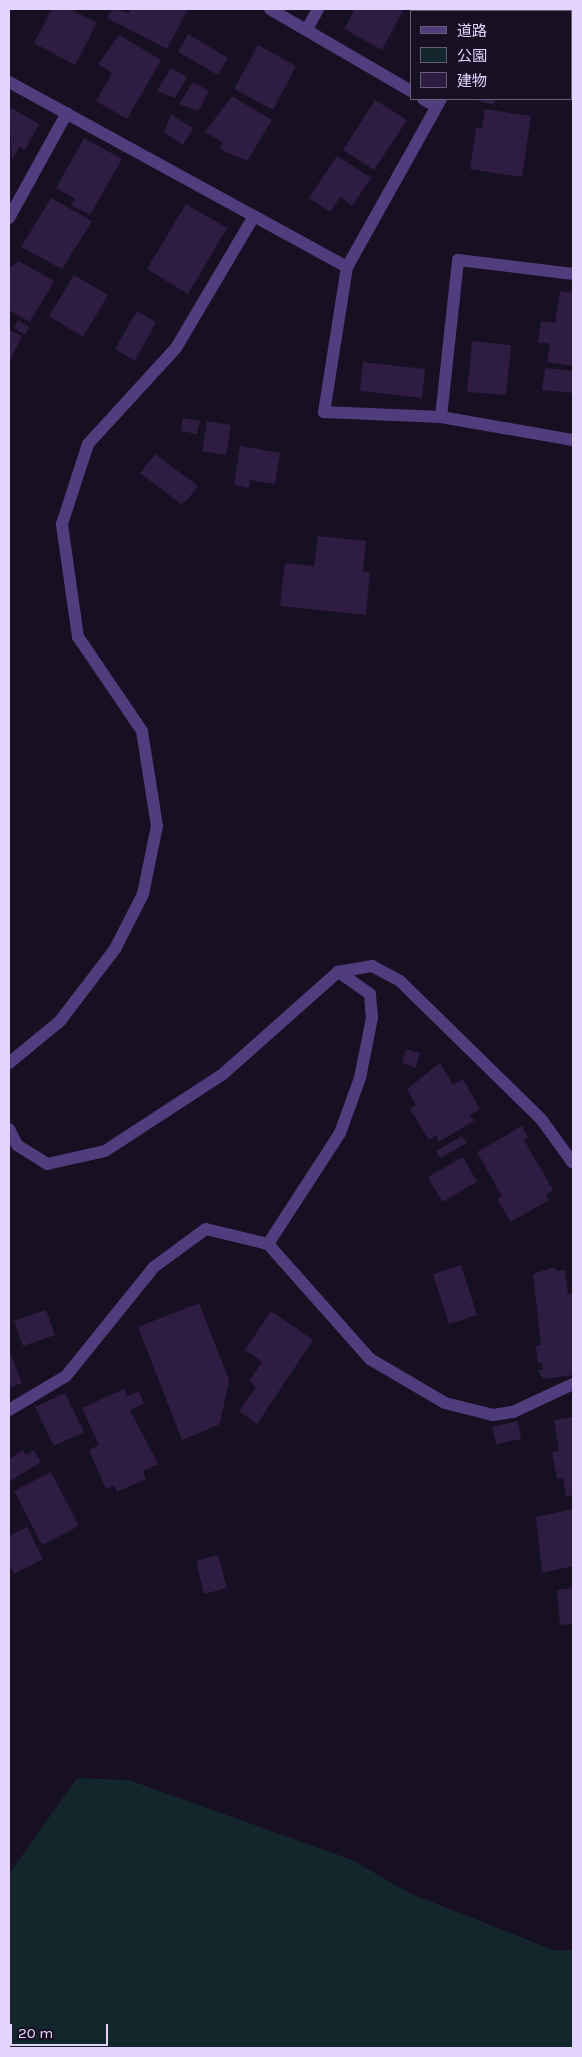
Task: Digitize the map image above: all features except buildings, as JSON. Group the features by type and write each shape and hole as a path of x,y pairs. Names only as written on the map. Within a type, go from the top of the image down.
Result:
{"street":[{"path":"270,9 410,90"},
{"path":"307,29 318,9"},
{"path":"9,82 347,267"},
{"path":"438,102 347,267 324,412 441,417 573,440"},
{"path":"9,218 67,113"},
{"path":"9,1063 60,1021 115,950 143,894 157,826 142,731 78,637 62,524 88,444 176,348 254,216"},
{"path":"441,417 458,260 573,274"},
{"path":"9,1128 18,1144 47,1164 105,1151 223,1074 338,972 372,966 400,981 541,1119 573,1163"},
{"path":"268,1244 340,1132 360,1078 372,1018 370,994 338,972"},
{"path":"9,1410 66,1376 154,1267 206,1229 268,1244 370,1359 445,1403 492,1415 513,1412 573,1384"}],"green space":[{"path":"77,1778 129,1780 352,1860 409,1893 556,1951 573,1950 573,2048 9,2048 9,1874"}]}
